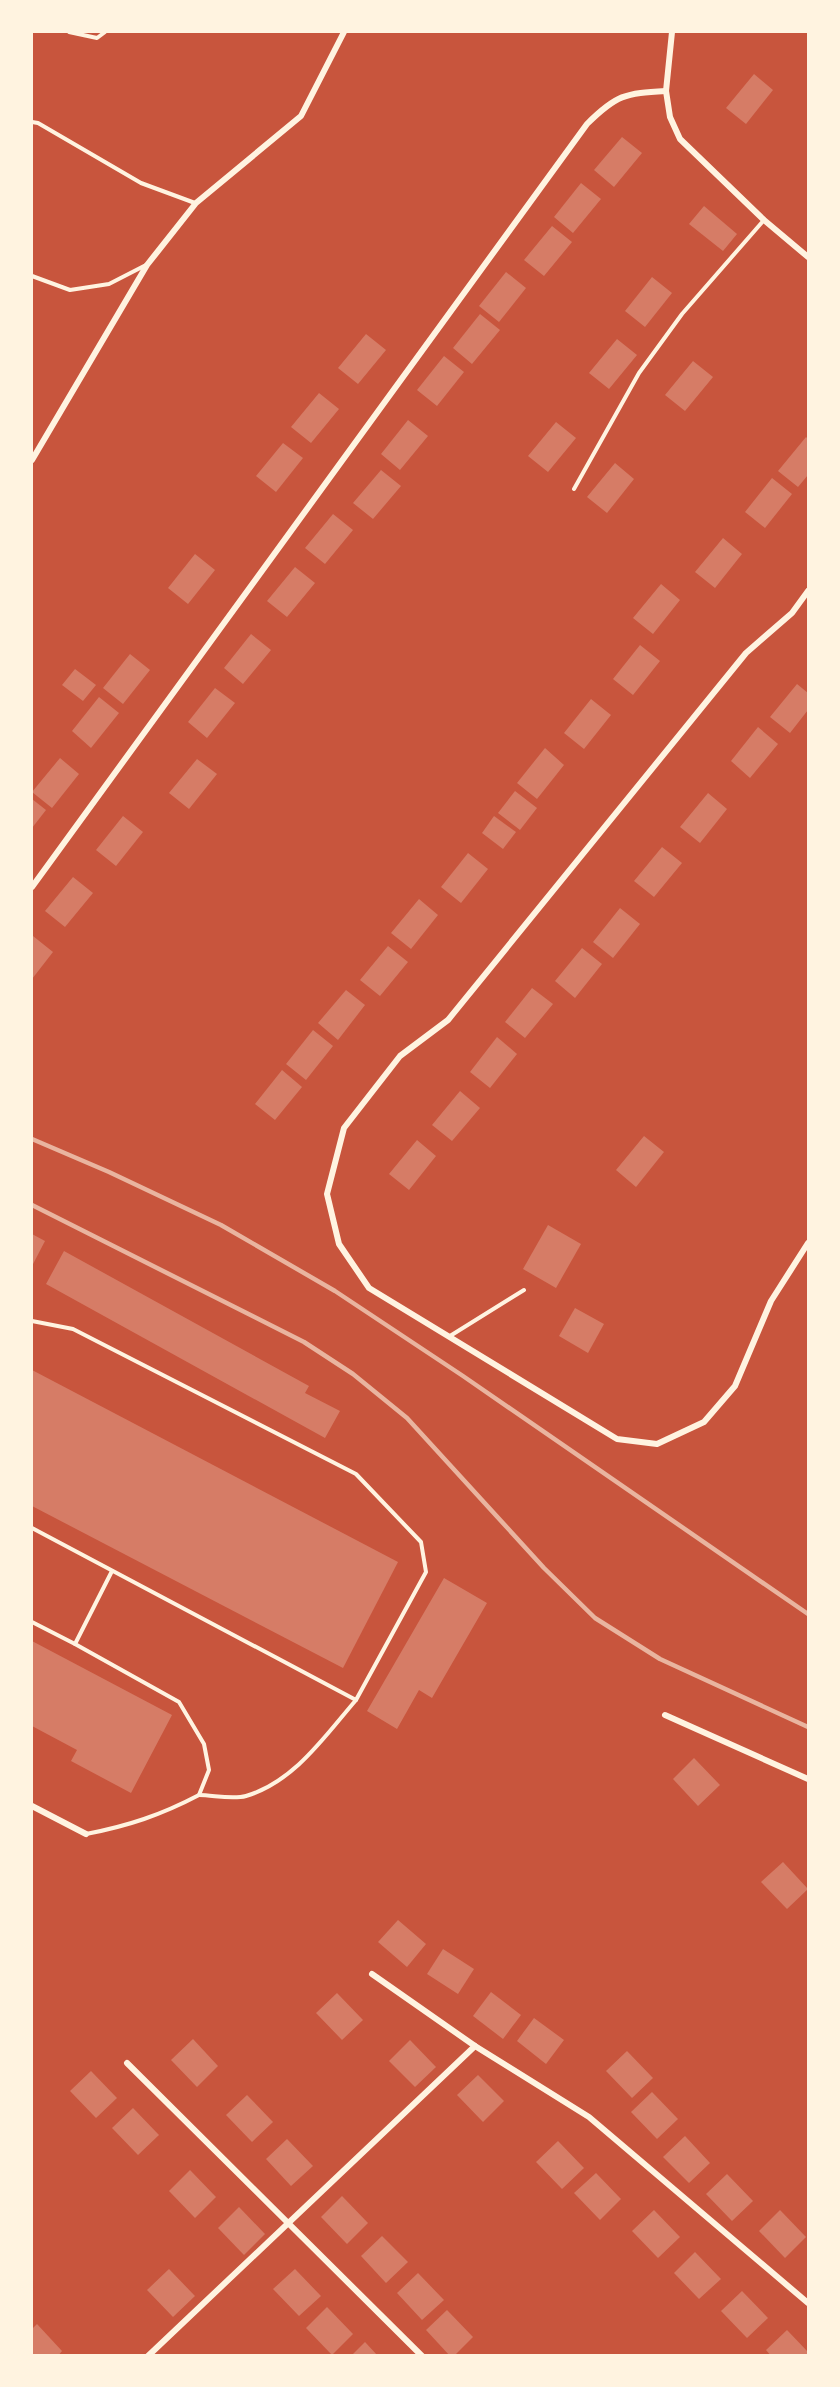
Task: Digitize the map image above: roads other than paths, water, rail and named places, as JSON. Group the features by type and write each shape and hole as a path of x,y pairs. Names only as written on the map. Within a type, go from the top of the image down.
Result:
{"street":[{"path":"32,460 147,265 196,203 301,116 344,32"},
{"path":"672,32 666,90 670,117 680,139 764,220 808,257"},
{"path":"32,887 587,124 609,103 636,92 666,90"},
{"path":"808,591 792,613 746,654 448,1020 400,1056 344,1128 327,1194 339,1244 369,1287 617,1439 657,1444 704,1422 735,1386 771,1301 808,1243"},
{"path":"665,1715 808,1779"},
{"path":"32,1806 86,1834"},
{"path":"372,1974 474,2046 589,2117 808,2303"},
{"path":"148,2355 474,2046"},
{"path":"127,2063 422,2355"}],"lane":[{"path":"69,32 97,38 105,32"},
{"path":"32,122 38,123 141,183 196,203"},
{"path":"574,489 639,373 682,314 764,220"},
{"path":"32,276 70,290 110,284 147,265"},
{"path":"450,1337 524,1290"},
{"path":"32,1321 74,1329 356,1474 421,1542 426,1572 356,1700 303,1761 269,1786 244,1797 199,1795 156,1816 125,1827 86,1834"},
{"path":"32,1528 356,1700"},
{"path":"75,1644 112,1571"},
{"path":"32,1622 179,1702 204,1744 209,1770 199,1795"}],"railway":[{"path":"32,1139 109,1172 221,1225 335,1291 463,1376 808,1614"},
{"path":"32,1205 304,1342 353,1374 407,1418 544,1568 595,1618 660,1659 808,1727"}]}
